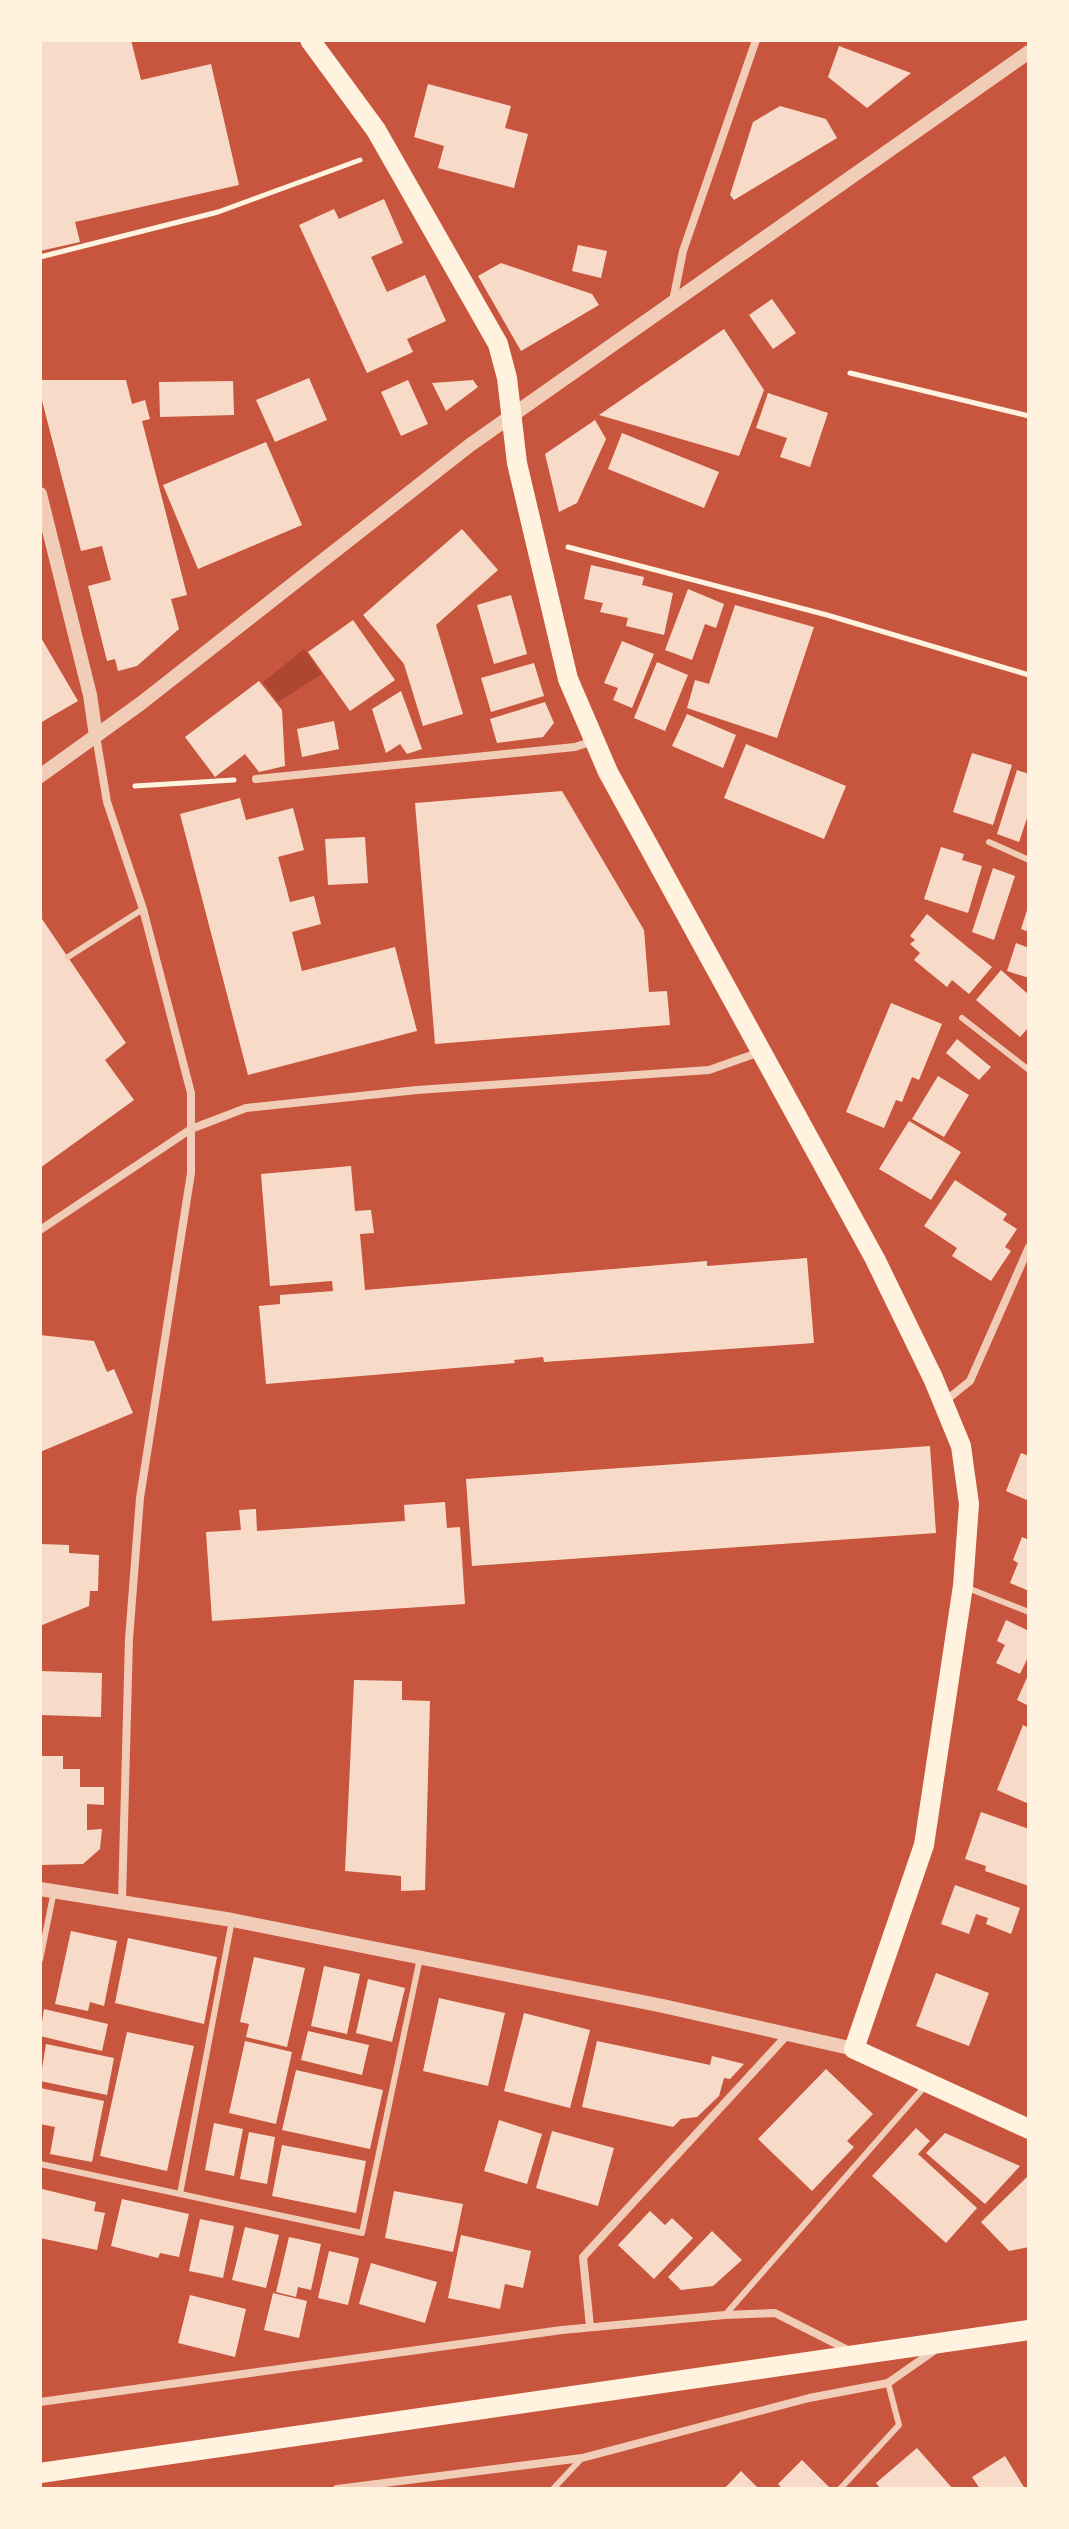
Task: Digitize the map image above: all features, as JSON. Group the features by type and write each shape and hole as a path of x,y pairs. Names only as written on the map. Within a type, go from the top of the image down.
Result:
{"main road":[{"path":"310,40 387,151 498,344 517,463 534,539 568,679 594,741 608,772 875,1259 944,1401 961,1446 969,1504 963,1586 924,1845 854,2049 926,2085 1029,2129"},
{"path":"40,2473 1029,2330"}],"street":[{"path":"673,302 683,251 756,40"},
{"path":"40,776 96,736 470,445 512,419 1029,52"},
{"path":"40,494 90,695 107,802 143,909 191,1093 191,1173 140,1498 129,1639 122,1900"},
{"path":"256,779 575,747 594,741"},
{"path":"40,1230 191,1129 246,1108 417,1090 709,1070 762,1051"},
{"path":"944,1401 970,1381 1029,1247"},
{"path":"47,1890 232,1920 789,2032 854,2049"},
{"path":"590,2327 583,2257 789,2032"},
{"path":"40,2402 590,2327 725,2315 775,2313 857,2355"},
{"path":"337,2489 582,2458 809,2398 888,2383 946,2343"}],"lane":[{"path":"989,842 1029,860"},
{"path":"68,957 143,909"},
{"path":"962,1018 1029,1070"},
{"path":"963,1586 1029,1612"},
{"path":"40,1960 47,1890"},
{"path":"180,2194 232,1920"},
{"path":"40,2164 362,2233 420,1958"},
{"path":"725,2315 926,2085"},
{"path":"840,2489 899,2425 888,2383"},
{"path":"553,2489 582,2458"}],"path":[{"path":"40,257 218,212 387,151"},
{"path":"850,373 1029,416"},
{"path":"534,539 827,615 1029,675"}],"shaded area":[{"path":"304,649 322,674 278,702 263,682"}],"building":[{"path":"40,40 131,40 141,80 211,64 239,185 75,222 80,242 40,251"},
{"path":"839,46 911,73 867,108 828,77"},
{"path":"428,84 511,106 505,128 528,134 514,188 438,168 444,146 414,137"},
{"path":"780,106 826,119 837,138 734,200 730,195 753,122"},
{"path":"384,199 403,243 371,257 387,292 425,275 446,321 407,339 413,352 367,373 299,225 334,209 339,219"},
{"path":"578,245 607,251 601,278 572,271"},
{"path":"501,263 592,294 599,305 521,351 478,276"},
{"path":"772,299 796,333 773,349 749,315"},
{"path":"724,329 764,390 739,456 599,415"},
{"path":"309,378 327,420 275,442 256,400"},
{"path":"40,380 126,380 132,404 145,400 150,419 142,421 187,595 171,599 179,629 137,666 118,671 115,659 107,661 88,586 111,580 102,546 81,551 40,393"},
{"path":"408,380 428,424 401,436 381,392"},
{"path":"473,380 478,387 446,411 432,383"},
{"path":"233,381 234,415 160,417 159,382"},
{"path":"768,393 828,413 810,467 780,457 787,438 756,428"},
{"path":"595,420 606,439 577,503 559,512 545,454"},
{"path":"622,433 719,472 704,508 608,469"},
{"path":"266,442 302,525 198,569 163,485"},
{"path":"462,529 498,570 436,625 463,714 423,726 404,664 363,615"},
{"path":"591,565 644,577 642,585 673,593 664,635 626,626 628,618 600,612 603,603 584,599"},
{"path":"688,589 724,604 716,628 705,624 692,660 665,650"},
{"path":"511,595 527,654 494,664 477,605"},
{"path":"735,605 814,627 777,738 687,708 695,680 709,684"},
{"path":"353,620 395,680 350,711 308,652"},
{"path":"40,636 78,701 40,723"},
{"path":"622,641 654,654 632,708 613,700 618,688 604,683"},
{"path":"657,662 688,675 665,731 634,718"},
{"path":"534,663 544,696 491,712 481,678"},
{"path":"259,681 282,710 285,766 259,772 245,754 215,777 185,737"},
{"path":"401,691 422,749 407,754 400,744 386,753 372,709"},
{"path":"545,702 554,723 543,737 497,743 490,719"},
{"path":"687,714 736,735 723,768 672,746"},
{"path":"334,721 339,749 302,757 297,729"},
{"path":"746,744 846,786 824,839 724,798"},
{"path":"972,753 1012,765 993,825 953,812"},
{"path":"1017,770 1029,774 1029,812 1019,842 997,834"},
{"path":"562,791 644,930 649,992 667,991 670,1025 435,1044 415,803"},
{"path":"240,798 246,820 293,808 304,850 278,857 290,902 314,896 321,924 292,932 302,971 395,947 417,1031 248,1075 180,814"},
{"path":"365,837 368,883 328,885 325,839"},
{"path":"941,847 964,854 962,860 982,866 968,913 924,899"},
{"path":"993,868 1015,876 994,940 972,932"},
{"path":"1029,907 1029,932 1021,929"},
{"path":"927,914 992,967 969,994 952,980 947,987 914,960 920,953 910,944 915,940 910,936"},
{"path":"40,916 126,1043 105,1060 134,1100 40,1168"},
{"path":"1016,943 1029,948 1029,978 1007,971"},
{"path":"1001,970 1029,995 1029,1027 1020,1037 976,1000"},
{"path":"891,1003 942,1024 919,1080 912,1077 902,1102 896,1100 884,1128 846,1112"},
{"path":"957,1039 991,1067 979,1080 946,1053"},
{"path":"938,1076 969,1095 944,1137 912,1119"},
{"path":"909,1121 961,1152 931,1200 879,1169"},
{"path":"351,1166 355,1211 371,1210 374,1233 360,1234 365,1290 707,1261 707,1266 807,1258 814,1343 544,1362 543,1357 514,1360 515,1363 266,1384 259,1306 280,1304 280,1295 333,1291 332,1281 270,1286 261,1174"},
{"path":"955,1180 1007,1214 1003,1220 1017,1229 1005,1247 1011,1251 991,1281 952,1256 957,1248 924,1226"},
{"path":"40,1335 94,1341 107,1372 114,1369 133,1413 40,1452"},
{"path":"930,1446 936,1533 472,1566 466,1479"},
{"path":"1021,1453 1029,1456 1029,1501 1006,1491"},
{"path":"445,1502 447,1528 460,1527 465,1604 212,1621 206,1532 241,1530 239,1510 256,1509 257,1531 405,1521 404,1505"},
{"path":"1022,1537 1029,1540 1029,1591 1010,1583 1018,1563 1013,1560"},
{"path":"40,1544 69,1545 69,1553 99,1555 98,1591 90,1591 89,1606 40,1626"},
{"path":"1006,1620 1029,1631 1029,1655 1020,1674 996,1663 1005,1645 997,1641"},
{"path":"40,1671 102,1673 101,1717 40,1715"},
{"path":"1029,1673 1029,1706 1017,1700"},
{"path":"354,1680 402,1681 402,1700 430,1701 425,1890 401,1891 401,1876 345,1871"},
{"path":"1023,1725 1029,1728 1029,1804 997,1790"},
{"path":"40,1756 63,1756 63,1769 80,1769 80,1787 104,1787 104,1805 87,1804 87,1830 102,1829 100,1849 83,1864 40,1865"},
{"path":"981,1812 1029,1829 1029,1886 985,1871 986,1866 965,1859"},
{"path":"955,1885 1020,1908 1011,1934 986,1924 988,1918 976,1914 969,1934 941,1924"},
{"path":"71,1931 117,1941 104,2006 90,2002 88,2011 55,2004"},
{"path":"128,1938 217,1957 204,2024 115,2003"},
{"path":"254,1957 305,1968 287,2047 246,2037 249,2024 240,2022"},
{"path":"324,1966 360,1974 347,2034 311,2026"},
{"path":"936,1973 989,1993 969,2046 916,2026"},
{"path":"368,1979 405,1988 392,2042 356,2033"},
{"path":"439,1998 505,2013 488,2086 423,2071"},
{"path":"44,2009 108,2024 102,2051 40,2036"},
{"path":"524,2013 590,2030 570,2108 504,2091"},
{"path":"308,2031 369,2045 362,2075 301,2060"},
{"path":"127,2032 194,2046 167,2171 100,2156"},
{"path":"245,2041 292,2052 276,2124 229,2113"},
{"path":"597,2041 710,2065 712,2056 744,2064 730,2079 724,2078 719,2096 697,2117 681,2119 673,2127 582,2107"},
{"path":"46,2044 114,2058 107,2095 40,2081"},
{"path":"826,2069 873,2114 847,2141 854,2147 812,2191 758,2139"},
{"path":"296,2070 383,2090 370,2149 282,2130"},
{"path":"40,2088 104,2101 92,2162 50,2154 55,2127 40,2124"},
{"path":"499,2120 542,2134 527,2184 484,2171"},
{"path":"214,2123 243,2129 234,2176 205,2170"},
{"path":"916,2128 930,2141 918,2154 977,2208 946,2243 872,2176"},
{"path":"552,2131 614,2148 598,2206 536,2188"},
{"path":"249,2132 275,2137 267,2184 240,2179"},
{"path":"945,2133 1020,2166 985,2204 926,2153"},
{"path":"282,2145 366,2161 356,2213 272,2196"},
{"path":"1029,2175 1029,2247 1009,2251 981,2222"},
{"path":"42,2189 96,2202 94,2211 105,2213 97,2250 40,2238"},
{"path":"394,2191 463,2204 453,2252 385,2238"},
{"path":"122,2199 189,2214 179,2257 160,2253 158,2258 111,2246"},
{"path":"650,2211 665,2225 672,2218 693,2238 654,2279 618,2245"},
{"path":"200,2219 234,2226 223,2278 189,2271"},
{"path":"245,2227 279,2235 266,2288 232,2280"},
{"path":"712,2231 742,2260 713,2286 681,2290 668,2277"},
{"path":"461,2235 531,2251 523,2288 505,2284 500,2309 448,2298"},
{"path":"289,2237 321,2244 311,2290 298,2287 296,2297 276,2292"},
{"path":"329,2251 359,2258 348,2305 318,2298"},
{"path":"371,2263 437,2282 425,2323 359,2304"},
{"path":"273,2293 307,2301 299,2338 264,2330"},
{"path":"190,2295 246,2309 235,2357 178,2343"},
{"path":"917,2448 953,2489 881,2489 876,2483"},
{"path":"1005,2456 1025,2489 980,2489 972,2477"},
{"path":"802,2460 831,2489 783,2489 778,2484"},
{"path":"741,2471 759,2489 724,2489"}]}
